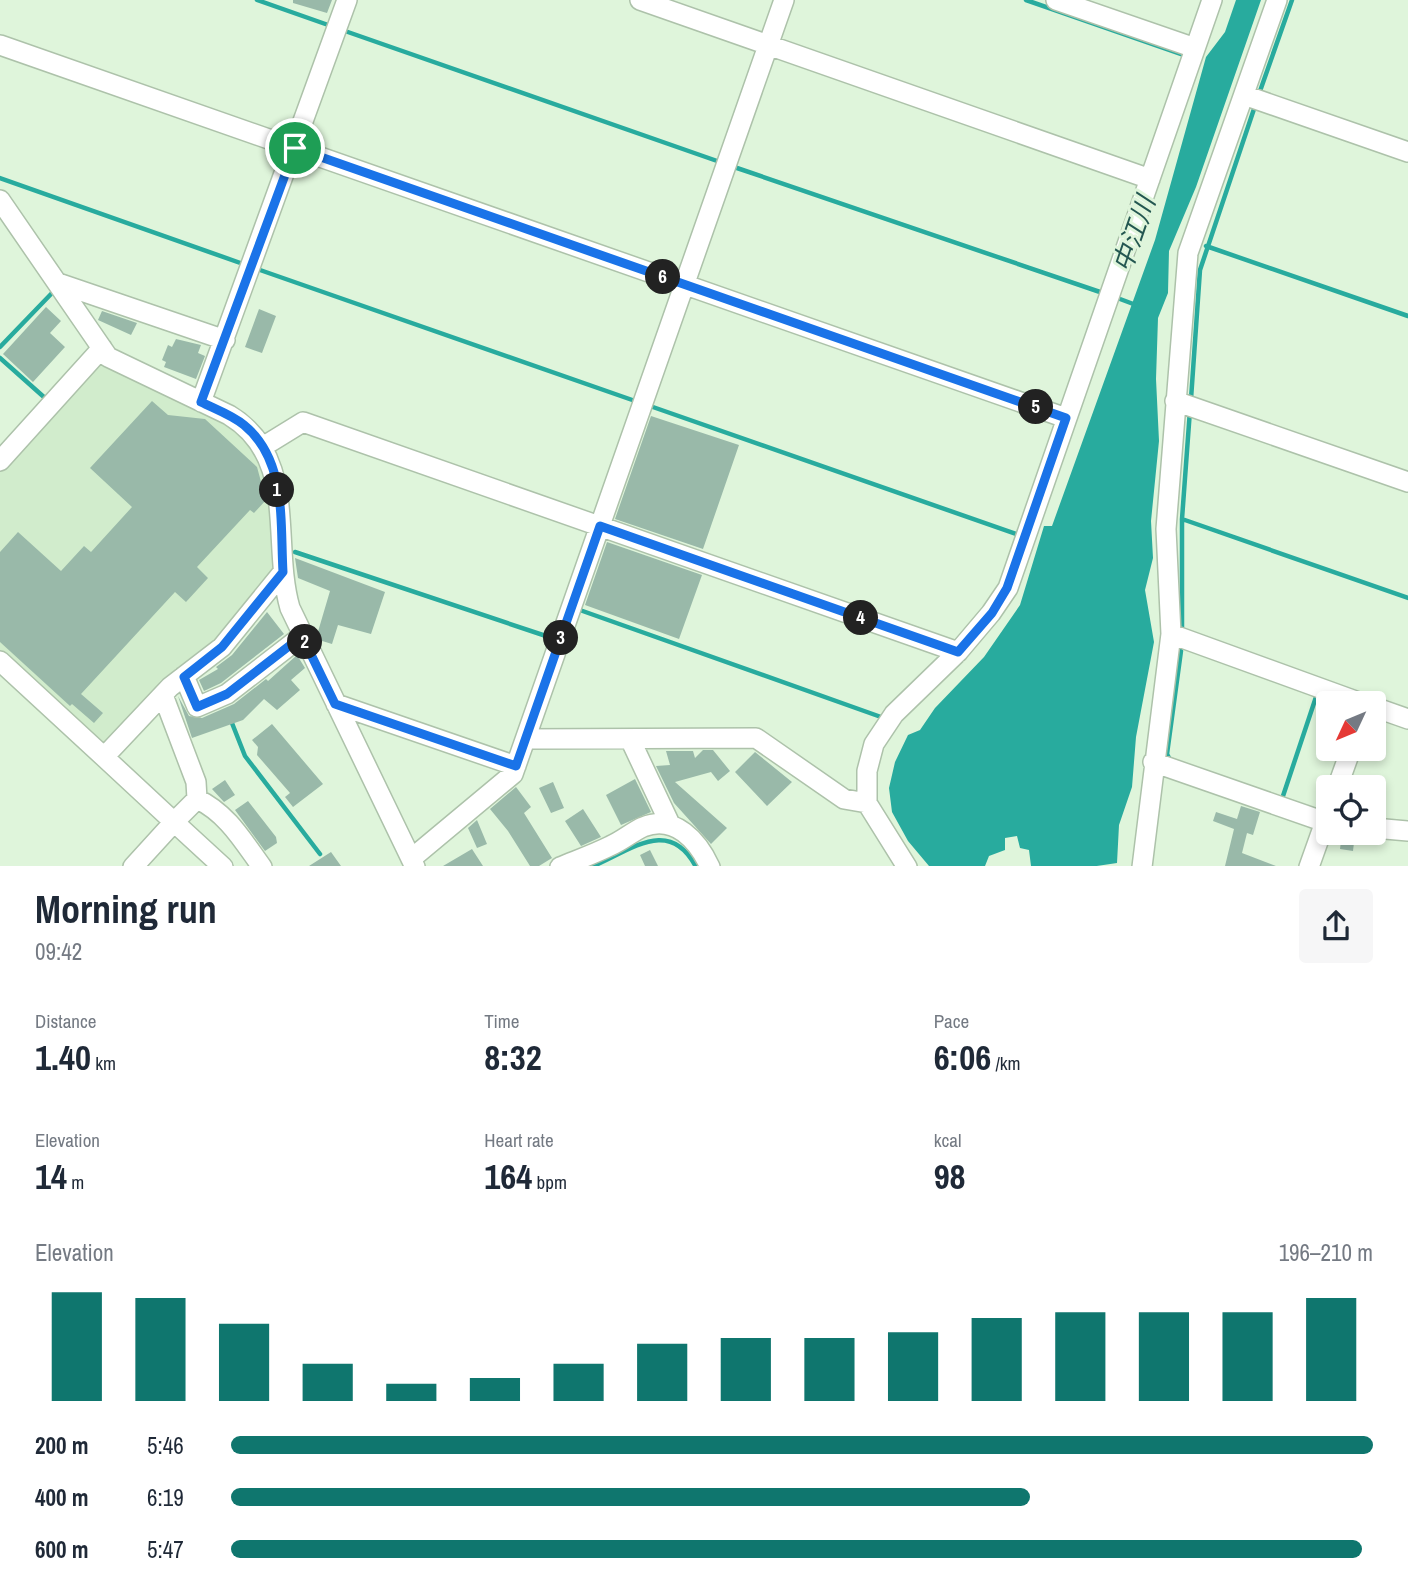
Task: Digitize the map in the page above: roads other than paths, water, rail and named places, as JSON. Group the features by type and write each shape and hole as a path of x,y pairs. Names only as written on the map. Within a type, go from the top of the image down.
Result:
{"street":[{"path":"201,402 347,0"},
{"path":"640,0 1150,179"},
{"path":"0,200 108,358 243,424 264,446 276,478 287,597 302,636 413,863 513,774 784,0"},
{"path":"1056,0 1195,48"},
{"path":"907,866 867,803 867,772 882,729 958,652 992,613 1007,588 1212,0"},
{"path":"1142,866 1171,634 1166,529 1188,253 1277,0"},
{"path":"0,45 1066,418"},
{"path":"1244,95 1408,152"},
{"path":"58,283 225,340"},
{"path":"0,461 102,348"},
{"path":"1175,401 1408,482"},
{"path":"264,446 303,422 958,652"},
{"path":"104,757 163,695 222,647 283,572"},
{"path":"1171,634 1328,691"},
{"path":"184,677 197,707 227,694 302,636"},
{"path":"0,661 223,866"},
{"path":"133,866 197,799 196,782 163,695"},
{"path":"335,704 516,766"},
{"path":"1386,711 1408,719"},
{"path":"526,740 756,738 844,799 867,803"},
{"path":"630,739 670,824 695,843 710,866"},
{"path":"1153,762 1316,815"},
{"path":"197,799 212,806 227,820 262,866"},
{"path":"560,866 607,848 643,827 657,823 670,824"},
{"path":"1386,829 1408,831"},
{"path":"1310,866 1318,845"}],"water":[{"path":"1236,0 1261,0 1196,187 1169,251 1168,293 1158,318 1156,379 1159,441 1151,521 1153,558 1145,590 1154,642 1136,737 1132,787 1119,825 1117,863 1097,866 1031,866 1029,850 1020,848 1017,836 1005,838 1005,850 989,856 985,866 929,866 908,841 892,812 889,788 895,762 908,735 920,730 935,708 984,657 1020,605 1044,526 1052,526 1155,240 1206,57 1225,32"}],"waterway":[{"path":"257,0 331,26"},
{"path":"1026,0 1187,56"},
{"path":"1259,94 1292,0"},
{"path":"345,31 720,162"},
{"path":"1191,399 1200,270 1255,106"},
{"path":"734,167 1100,292"},
{"path":"0,178 246,265"},
{"path":"1206,246 1408,316"},
{"path":"260,270 638,402"},
{"path":"0,347 52,293"},
{"path":"1120,299 1136,305"},
{"path":"0,358 45,398"},
{"path":"650,406 1019,535"},
{"path":"1182,631 1182,519 1190,410"},
{"path":"1182,519 1408,598"},
{"path":"295,552 552,638"},
{"path":"577,609 881,717"},
{"path":"1170,760 1167,754 1181,651"},
{"path":"1277,798 1283,796 1316,697"},
{"path":"230,718 245,756 320,854"},
{"path":"593,866 634,847 661,840 674,843 685,851 695,866"}],"water label":[{"name":"中江川","path":"1134,234"}]}
